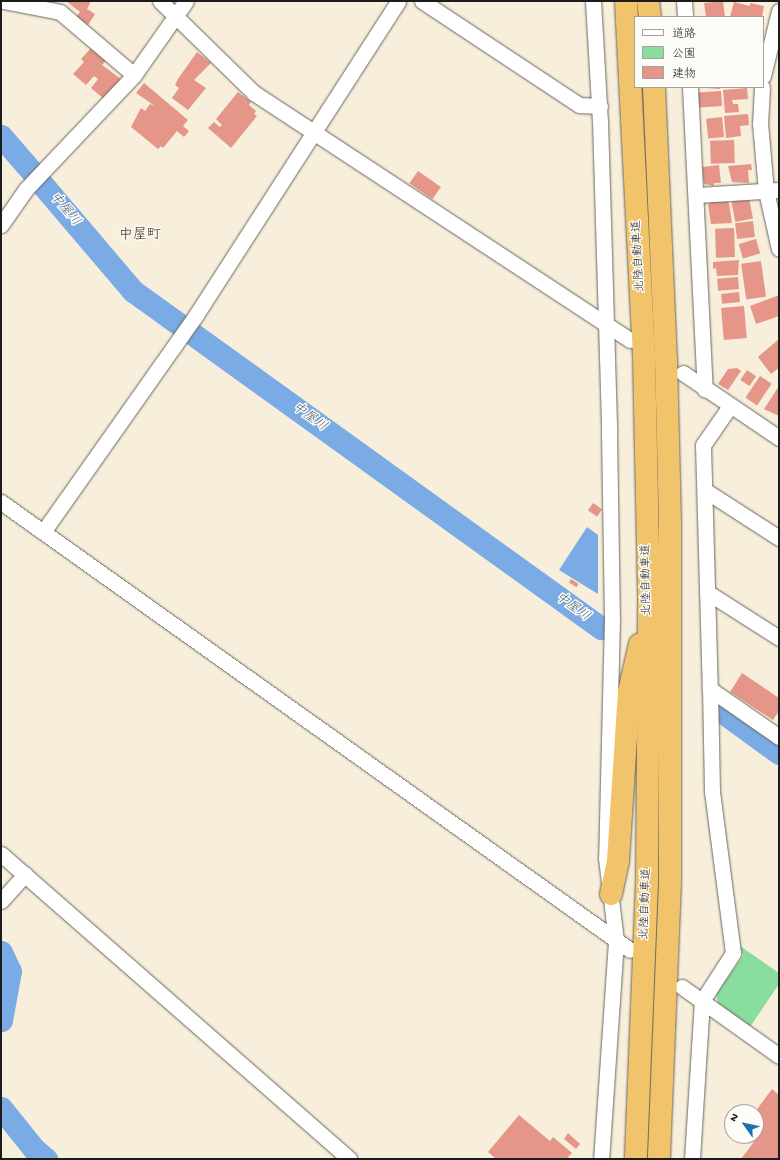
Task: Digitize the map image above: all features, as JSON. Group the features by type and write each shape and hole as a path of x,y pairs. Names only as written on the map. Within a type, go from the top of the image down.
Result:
{"highway":[{"name":"北陸自動車道","path":"626,1 644,355 649,604 647,882 636,1159"},
{"path":"648,1 650,16"},
{"name":"北陸自動車道","path":"654,88 666,358 670,534 670,882 659,1159"},
{"path":"611,894 618,862 629,692 649,604"},
{"path":"628,1159 640,939 647,882"}],"street":[{"path":"3,1 60,12 134,75"},
{"path":"160,1 254,93 630,340"},
{"path":"1,225 26,189 134,75 174,15 186,1"},
{"path":"43,532 196,315 398,1"},
{"path":"422,1 579,105 600,106"},
{"path":"592,1 600,106 612,618 606,858 616,941 601,1159"},
{"path":"684,1 685,16"},
{"path":"764,72 779,11"},
{"path":"690,88 697,195 706,390"},
{"path":"762,88 760,123 772,191 779,249"},
{"path":"697,195 772,191"},
{"path":"683,373 779,438"},
{"path":"692,1159 702,1001 733,953 712,792 706,491 703,446 730,406"},
{"path":"706,491 779,538"},
{"path":"1,502 630,950"},
{"path":"707,592 779,638"},
{"path":"710,688 779,737"},
{"path":"1,854 349,1159"},
{"path":"1,901 25,874"},
{"path":"682,987 779,1056"}],"green space":[{"path":"740,946 779,973 779,984 750,1027 718,1004 716,994 743,956"}],"water":[{"path":"587,527 598,535 598,594 559,570"}],"building":[{"path":"66,1 91,1 87,9 95,14 88,25 76,17 80,12"},
{"path":"723,1 725,16 706,16 704,3"},
{"path":"734,2 750,6 750,3 764,6 762,16 730,16"},
{"path":"94,45 109,57 102,65 121,79 104,99 91,88 98,79 94,76 86,85 73,74 84,62 81,59"},
{"path":"197,52 211,63 194,80 206,88 188,110 172,98 179,88 175,85 178,79"},
{"path":"144,83 188,120 183,126 189,131 184,137 177,131 163,148 161,146 158,149 131,127 141,108 145,111 150,104 155,106 136,93"},
{"path":"747,88 748,99 732,100 733,104 738,104 739,112 725,113 723,90"},
{"path":"721,91 722,106 699,108 698,93"},
{"path":"238,92 251,102 249,105 256,111 254,114 257,116 231,148 208,128 214,122 220,127 222,125 216,119"},
{"path":"748,114 749,125 740,126 741,136 726,138 724,116"},
{"path":"722,117 724,137 708,139 706,119"},
{"path":"734,140 735,163 711,164 710,141"},
{"path":"751,164 752,170 748,170 749,183 732,182 728,166"},
{"path":"719,165 721,183 714,183 714,186 704,184 702,167"},
{"path":"418,171 441,187 432,199 409,183"},
{"path":"749,198 753,219 735,222 731,201"},
{"path":"726,201 729,203 732,223 711,224 708,205 711,202"},
{"path":"753,221 755,237 737,239 735,223"},
{"path":"734,228 735,257 716,258 715,229"},
{"path":"756,239 760,253 743,258 739,244"},
{"path":"739,260 738,275 717,276 716,268 713,269 713,262"},
{"path":"761,261 766,297 746,299 741,264"},
{"path":"738,277 739,289 718,291 717,279"},
{"path":"739,292 740,302 722,304 721,294"},
{"path":"779,295 779,316 756,324 750,306"},
{"path":"744,306 747,338 724,340 721,308"},
{"path":"779,339 779,368 771,374 758,357"},
{"path":"737,368 741,371 728,390 718,384 728,369"},
{"path":"747,370 756,376 749,386 740,380"},
{"path":"760,376 772,384 757,405 745,398"},
{"path":"779,386 779,416 764,409"},
{"path":"593,503 602,509 597,517 588,510"},
{"path":"571,579 579,584 577,587 569,582"},
{"path":"742,673 779,698 779,711 773,720 730,692"},
{"path":"772,1089 779,1095 779,1159 741,1159 752,1144 764,1144 764,1104 761,1104"},
{"path":"519,1115 550,1141 553,1137 572,1153 568,1157 570,1159 496,1159 488,1152"},
{"path":"568,1133 580,1144 576,1149 564,1139"}],"waterway":[{"name":"中屋川","path":"1,136 34,174"},
{"name":"中屋川","path":"41,183 133,291 601,628"},
{"name":"中屋川","path":"717,708 779,753"},
{"path":"1,952 10,971 1,1020"},
{"path":"1,1108 34,1149 46,1159"},
{"path":"28,1149 31,1146"}],"district":[{"name":"中屋町","path":"140,236"}]}
